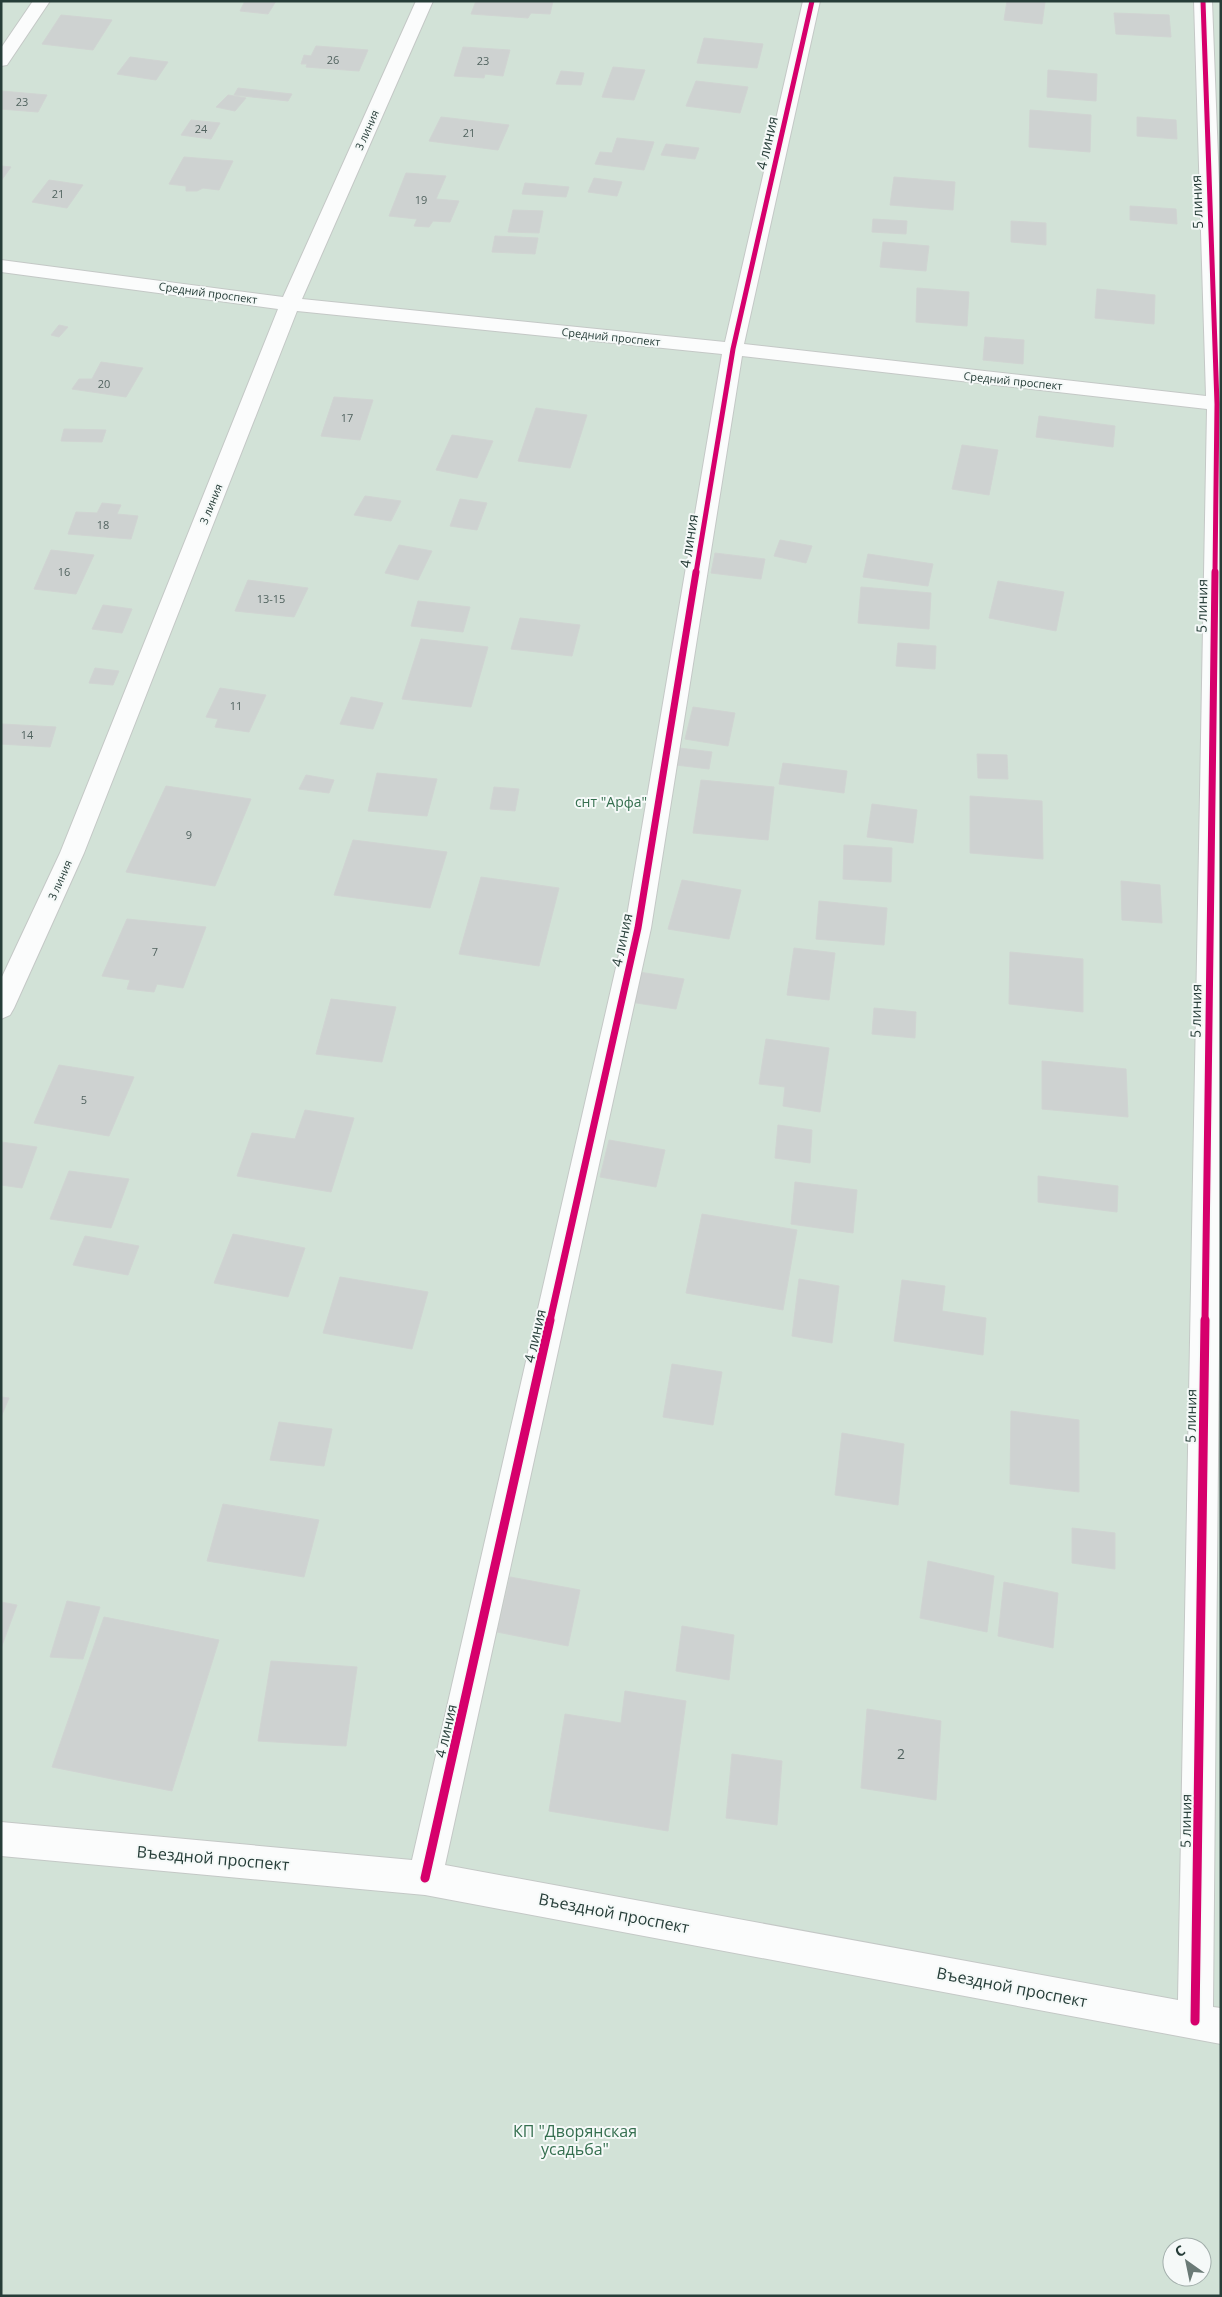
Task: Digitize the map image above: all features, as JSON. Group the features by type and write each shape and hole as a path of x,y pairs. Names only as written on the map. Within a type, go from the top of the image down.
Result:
{"street":[{"path":"1,61 42,1"},
{"name":"3 линия","path":"1,1008 72,853 290,304 425,1"},
{"name":"4 линия","path":"425,1878 638,928 733,350 812,1"},
{"name":"5 линия","path":"1203,1 1219,404 1208,2024"},
{"name":"Средний проспект","path":"1,266 290,304 733,350 1219,404"},
{"name":"Въездной проспект","path":"1,1839 425,1878 1208,2024"}],"green space":[{"name":"снт \"Арфа\"","path":"1,1 1221,1 1221,2296 1,2296 1,1648 17,1605 1,1602"}],"building":[{"path":"245,1 276,1 268,14 240,11"},
{"path":"476,1 553,1 550,14 531,13 528,18 471,14"},
{"path":"1007,1 1045,2 1042,24 1004,20"},
{"path":"1114,13 1169,15 1171,37 1116,34"},
{"path":"61,15 112,20 93,50 42,44"},
{"path":"704,38 763,44 757,68 697,63"},
{"path":"316,46 368,50 359,71 306,67 307,64 301,64 304,55 311,56"},
{"path":"463,47 510,50 503,76 485,74 484,78 454,76"},
{"path":"130,57 168,62 156,80 117,74"},
{"path":"613,67 645,70 634,100 602,97"},
{"path":"1048,70 1097,74 1096,101 1047,97"},
{"path":"561,71 584,73 581,85 556,84"},
{"path":"696,81 748,87 740,113 686,106"},
{"path":"238,88 292,94 288,101 234,95"},
{"path":"1,91 47,95 38,112 1,109"},
{"path":"228,95 246,98 235,111 216,107"},
{"path":"1030,110 1091,115 1090,152 1029,147"},
{"path":"441,117 509,125 498,150 429,141"},
{"path":"1137,117 1176,120 1177,139 1137,136"},
{"path":"191,120 220,123 211,139 181,135"},
{"path":"617,138 654,142 644,170 595,164 600,152 612,153"},
{"path":"666,144 699,148 695,159 661,155"},
{"path":"184,157 233,161 219,190 203,188 197,191 186,191 186,186 169,184"},
{"path":"1,166 11,167 1,181"},
{"path":"406,173 446,176 436,199 459,201 450,222 433,221 429,227 414,226 417,219 389,216"},
{"path":"894,177 955,182 953,210 890,205"},
{"path":"594,178 622,182 617,196 588,192"},
{"path":"49,180 83,185 67,208 32,202"},
{"path":"525,183 569,187 566,197 522,194"},
{"path":"1130,206 1176,209 1177,224 1130,220"},
{"path":"513,210 543,211 539,233 508,232"},
{"path":"873,219 907,221 906,234 872,232"},
{"path":"1011,221 1046,223 1046,245 1011,242"},
{"path":"495,236 538,238 535,254 492,252"},
{"path":"883,242 929,246 926,271 880,267"},
{"path":"917,288 969,292 967,326 916,322"},
{"path":"1097,289 1155,295 1154,324 1095,318"},
{"path":"59,325 68,327 59,337 51,335"},
{"path":"985,337 1024,340 1023,364 983,360"},
{"path":"101,362 143,368 126,397 72,389 79,379 92,379"},
{"path":"334,397 373,400 360,440 321,436"},
{"path":"536,408 587,415 570,468 518,461"},
{"path":"1039,416 1115,426 1113,447 1036,437"},
{"path":"64,429 106,430 102,442 61,441"},
{"path":"452,435 493,441 477,478 436,470"},
{"path":"962,445 998,450 989,495 952,489"},
{"path":"365,496 401,501 391,521 354,515"},
{"path":"460,499 487,503 477,530 450,526"},
{"path":"102,503 121,505 117,514 138,516 131,539 68,534 76,512 97,513"},
{"path":"780,540 812,546 806,563 774,556"},
{"path":"399,545 432,551 418,580 385,573"},
{"path":"51,550 94,555 76,594 34,589"},
{"path":"715,553 765,559 761,579 711,573"},
{"path":"868,554 933,564 928,586 863,577"},
{"path":"248,580 308,588 294,617 235,611"},
{"path":"998,581 1064,592 1056,631 989,618"},
{"path":"861,587 931,593 929,629 858,623"},
{"path":"418,601 470,607 463,632 411,626"},
{"path":"103,605 132,609 122,633 92,629"},
{"path":"520,618 580,625 572,656 511,649"},
{"path":"421,639 488,647 471,707 402,699"},
{"path":"898,643 936,646 935,669 896,666"},
{"path":"95,668 119,671 113,685 89,683"},
{"path":"220,688 266,695 249,732 215,727 218,719 206,717"},
{"path":"351,697 383,703 373,729 340,724"},
{"path":"693,707 735,713 728,746 685,739"},
{"path":"2,724 56,727 50,747 1,744"},
{"path":"679,748 712,752 709,769 676,765"},
{"path":"977,754 1007,755 1008,779 978,778"},
{"path":"783,763 847,771 844,793 779,784"},
{"path":"377,773 437,779 427,816 368,811"},
{"path":"306,775 334,780 329,793 299,789"},
{"path":"701,780 774,787 768,840 693,833"},
{"path":"166,786 251,799 215,886 126,872"},
{"path":"494,787 519,789 515,811 490,809"},
{"path":"970,796 1042,801 1043,859 970,853"},
{"path":"872,804 917,810 913,843 867,837"},
{"path":"353,840 447,852 430,908 334,895"},
{"path":"844,845 892,848 891,882 843,879"},
{"path":"481,877 559,888 539,966 459,954"},
{"path":"682,880 741,890 729,939 668,929"},
{"path":"1121,881 1160,885 1162,923 1122,920"},
{"path":"819,901 887,908 884,945 816,939"},
{"path":"127,919 206,927 183,988 157,984 154,992 127,989 130,980 102,976"},
{"path":"794,948 835,953 829,1000 787,995"},
{"path":"1010,952 1083,959 1083,1012 1009,1004"},
{"path":"639,972 684,979 676,1009 630,1002"},
{"path":"331,999 396,1007 382,1062 316,1054"},
{"path":"874,1008 916,1012 915,1038 872,1034"},
{"path":"766,1039 829,1048 820,1112 783,1106 785,1087 759,1084"},
{"path":"1042,1061 1126,1069 1128,1117 1042,1109"},
{"path":"59,1065 134,1077 109,1136 34,1123"},
{"path":"305,1110 354,1118 331,1192 237,1176 252,1133 295,1139"},
{"path":"778,1125 812,1130 810,1163 775,1158"},
{"path":"609,1140 665,1150 656,1187 600,1177"},
{"path":"1,1142 37,1147 22,1188 1,1185"},
{"path":"69,1171 129,1179 111,1228 50,1219"},
{"path":"1038,1176 1118,1186 1117,1212 1038,1202"},
{"path":"795,1182 857,1190 853,1233 791,1224"},
{"path":"702,1214 797,1230 783,1310 686,1293"},
{"path":"233,1234 305,1248 288,1297 214,1283"},
{"path":"85,1236 139,1246 128,1275 73,1265"},
{"path":"340,1277 428,1292 412,1349 323,1333"},
{"path":"799,1279 839,1286 832,1343 792,1336"},
{"path":"902,1280 945,1286 942,1311 986,1318 983,1355 894,1341"},
{"path":"672,1364 722,1372 713,1425 663,1417"},
{"path":"1,1397 9,1398 1,1417"},
{"path":"1011,1411 1079,1420 1079,1492 1010,1484"},
{"path":"279,1422 332,1429 324,1466 270,1460"},
{"path":"842,1433 904,1444 898,1505 835,1495"},
{"path":"223,1504 319,1520 304,1577 207,1561"},
{"path":"1072,1528 1115,1533 1115,1569 1072,1563"},
{"path":"928,1561 994,1576 987,1632 920,1618"},
{"path":"510,1577 580,1590 568,1646 497,1632"},
{"path":"1004,1582 1058,1593 1053,1648 998,1636"},
{"path":"67,1601 100,1607 83,1659 50,1657"},
{"path":"1,1602 17,1605 1,1648"},
{"path":"104,1617 219,1640 172,1791 52,1767"},
{"path":"682,1626 734,1635 729,1680 676,1671"},
{"path":"271,1661 357,1667 346,1746 258,1741"},
{"path":"625,1691 686,1701 668,1831 549,1811 565,1714 621,1723"},
{"path":"867,1709 941,1721 936,1800 861,1788"},
{"path":"732,1754 782,1761 777,1825 726,1818"}],"cycle path":[{"path":"425,1878 638,928 733,349 812,1"},
{"path":"1195,2021 1217,404 1203,1"}],"park label":[{"name":"КП \"Дворянская усадьба\"","path":"575,2140"}]}
